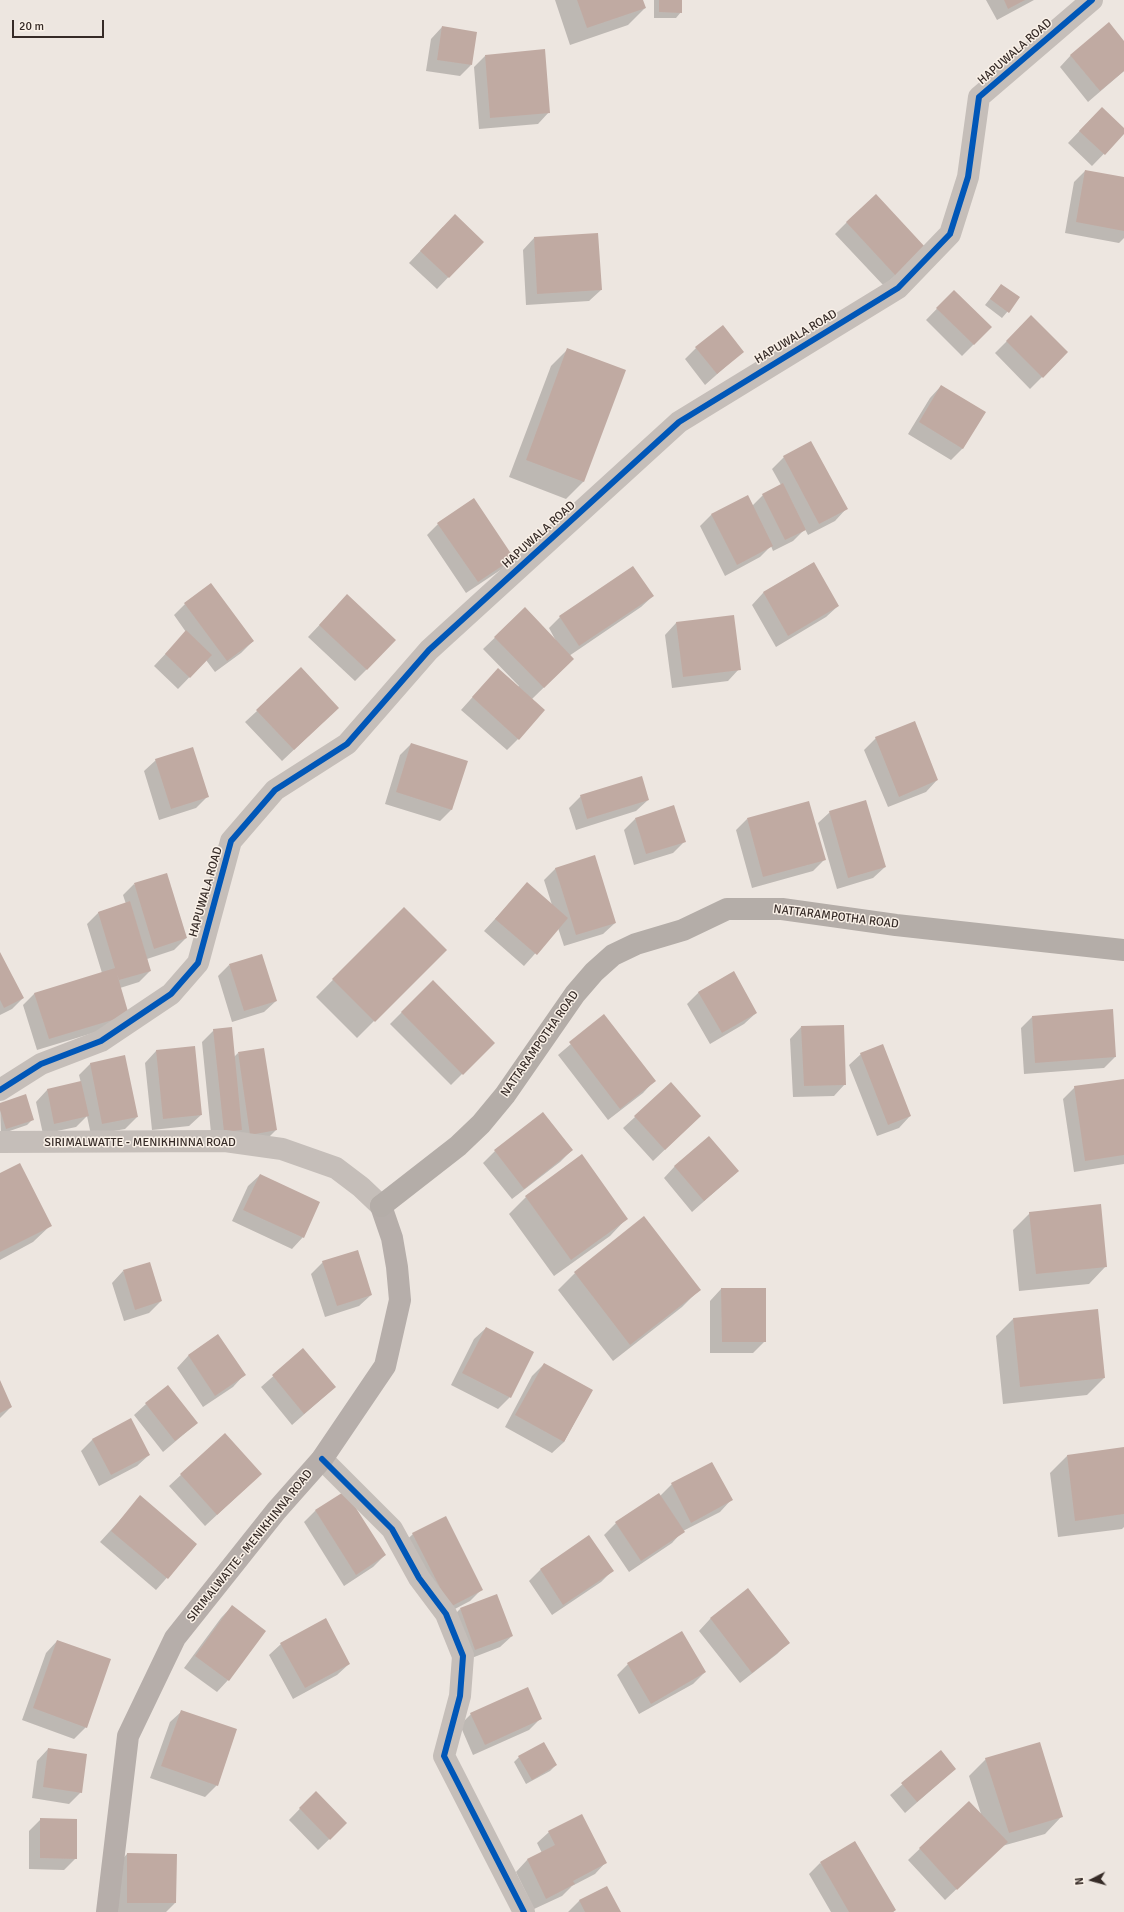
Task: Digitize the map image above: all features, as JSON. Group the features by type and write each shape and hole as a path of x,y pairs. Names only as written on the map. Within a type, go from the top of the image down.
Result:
{"main road":[{"name":"NATTARAMPOTHA ROAD","path":"381,1206 458,1146 481,1124 505,1095 574,994 594,972 613,955 636,944 684,930 727,909 782,909 896,925 1124,950"},
{"name":"SIRIMALWATTE - MENIKHINNA ROAD","path":"107,1912 128,1736 175,1638 276,1511 322,1459 385,1366 400,1300 397,1267 392,1238 381,1206"}],"street":[{"name":"HAPUWALA ROAD","path":"0,1090 41,1064 102,1042 171,994 198,963 231,841 275,790 347,744 429,650 679,422 898,288 950,234 968,177 979,97 1092,0"},
{"name":"SIRIMALWATTE - MENIKHINNA ROAD","path":"0,1142 225,1141 282,1149 336,1168 361,1187 381,1206"},
{"path":"322,1459 392,1529 419,1578 446,1614 463,1656 460,1696 444,1756 524,1912"}],"building":[{"path":"577,0 643,0 646,8 587,28"},
{"path":"659,0 682,0 682,13 659,12"},
{"path":"1004,0 1025,0 1008,9"},
{"path":"1109,22 1124,41 1124,71 1100,91 1070,55"},
{"path":"442,26 477,32 472,65 437,60"},
{"path":"545,49 550,113 490,118 485,55"},
{"path":"1102,107 1124,128 1124,134 1105,155 1079,131"},
{"path":"1085,170 1124,177 1124,231 1076,222"},
{"path":"876,194 926,248 896,276 846,222"},
{"path":"455,214 484,242 449,278 420,251"},
{"path":"598,233 602,290 537,294 534,237"},
{"path":"1001,284 1020,297 1009,313 990,299"},
{"path":"954,290 992,327 974,345 936,308"},
{"path":"1031,315 1068,352 1043,378 1006,341"},
{"path":"723,325 744,352 717,374 695,347"},
{"path":"567,348 626,370 584,482 526,460"},
{"path":"941,385 986,412 963,449 919,422"},
{"path":"811,441 848,509 819,524 783,456"},
{"path":"783,483 806,530 785,540 762,494"},
{"path":"748,495 773,546 737,565 711,514"},
{"path":"474,498 514,558 478,582 437,523"},
{"path":"814,562 839,606 788,636 763,592"},
{"path":"633,566 654,596 579,646 559,616"},
{"path":"211,583 254,641 227,661 184,603"},
{"path":"347,594 396,640 367,670 319,625"},
{"path":"525,607 574,659 544,688 494,637"},
{"path":"734,615 741,670 683,677 676,622"},
{"path":"186,630 212,655 190,678 165,654"},
{"path":"301,667 339,708 294,750 256,710"},
{"path":"498,668 545,710 519,740 472,697"},
{"path":"915,721 938,780 899,797 875,737"},
{"path":"411,743 468,761 452,810 396,792"},
{"path":"193,747 209,797 171,809 155,759"},
{"path":"642,776 649,800 587,819 580,795"},
{"path":"866,800 886,867 848,878 829,811"},
{"path":"809,801 826,860 763,877 747,818"},
{"path":"674,805 686,842 646,854 635,818"},
{"path":"595,855 616,923 576,935 555,868"},
{"path":"167,873 187,938 154,949 134,883"},
{"path":"527,882 568,918 537,955 495,919"},
{"path":"130,901 151,971 119,980 117,974 129,1015 49,1039 34,993 115,968 98,912"},
{"path":"404,907 447,950 375,1022 332,979"},
{"path":"0,952 24,998 4,1008 0,1000"},
{"path":"262,954 277,1001 244,1011 229,964"},
{"path":"734,971 757,1013 722,1033 698,992"},
{"path":"433,980 495,1043 463,1075 401,1012"},
{"path":"1113,1009 1116,1057 1035,1063 1032,1016"},
{"path":"604,1014 656,1081 620,1109 569,1042"},
{"path":"844,1025 846,1085 804,1086 801,1026"},
{"path":"232,1027 242,1130 224,1132 213,1029"},
{"path":"883,1044 911,1116 888,1125 860,1053"},
{"path":"195,1046 202,1115 163,1119 156,1050"},
{"path":"264,1048 277,1130 250,1135 238,1052"},
{"path":"125,1055 138,1117 102,1124 90,1063"},
{"path":"1124,1079 1124,1155 1085,1161 1074,1086"},
{"path":"81,1081 89,1116 54,1124 47,1089"},
{"path":"671,1082 701,1116 665,1150 634,1116"},
{"path":"26,1094 34,1120 6,1129 0,1110 0,1103"},
{"path":"543,1112 573,1150 524,1189 494,1150"},
{"path":"709,1136 739,1171 704,1201 674,1166"},
{"path":"582,1154 628,1219 571,1260 525,1196"},
{"path":"20,1163 52,1226 0,1252 0,1173"},
{"path":"260,1174 320,1202 304,1238 243,1210"},
{"path":"1101,1204 1107,1267 1036,1274 1029,1212"},
{"path":"644,1216 701,1290 630,1345 574,1272"},
{"path":"358,1250 372,1295 337,1306 322,1261"},
{"path":"150,1262 162,1301 135,1310 123,1270"},
{"path":"721,1288 766,1288 766,1342 722,1342"},
{"path":"1098,1309 1105,1378 1020,1387 1013,1318"},
{"path":"486,1327 534,1352 511,1398 462,1373"},
{"path":"218,1334 246,1375 215,1396 188,1355"},
{"path":"303,1348 336,1387 304,1414 272,1375"},
{"path":"544,1363 593,1390 564,1442 515,1415"},
{"path":"0,1380 12,1407 0,1413"},
{"path":"168,1385 198,1423 175,1441 145,1403"},
{"path":"131,1418 150,1455 111,1475 92,1439"},
{"path":"225,1433 262,1474 217,1515 180,1474"},
{"path":"1124,1447 1124,1514 1075,1521 1067,1455"},
{"path":"712,1462 733,1500 691,1523 671,1483"},
{"path":"345,1491 386,1555 356,1575 315,1510"},
{"path":"659,1493 685,1532 641,1561 615,1522"},
{"path":"140,1495 197,1544 168,1579 111,1531"},
{"path":"446,1516 483,1590 450,1607 412,1533"},
{"path":"589,1535 614,1571 563,1605 540,1569"},
{"path":"748,1588 790,1643 752,1673 710,1618"},
{"path":"497,1594 513,1636 475,1650 460,1608"},
{"path":"232,1605 266,1631 229,1681 195,1656"},
{"path":"326,1618 350,1664 305,1688 280,1643"},
{"path":"682,1631 706,1672 651,1704 627,1663"},
{"path":"57,1640 111,1659 87,1728 33,1708"},
{"path":"528,1687 542,1719 485,1745 470,1713"},
{"path":"181,1710 237,1729 218,1786 161,1766"},
{"path":"544,1742 557,1765 532,1780 518,1756"},
{"path":"1040,1742 1063,1817 1009,1833 985,1758"},
{"path":"48,1748 87,1754 82,1793 43,1787"},
{"path":"941,1750 956,1769 917,1802 901,1783"},
{"path":"316,1791 347,1823 330,1840 299,1808"},
{"path":"969,1801 1008,1842 957,1890 919,1848"},
{"path":"582,1814 607,1863 573,1881 575,1884 546,1899 527,1859 555,1845 548,1831"},
{"path":"40,1818 77,1819 77,1859 40,1858"},
{"path":"855,1841 896,1910 893,1912 849,1912 820,1862"},
{"path":"127,1853 177,1854 176,1903 127,1903"},
{"path":"607,1886 621,1912 585,1912 579,1900"}],"cycle path":[{"path":"0,1090 41,1064 101,1041 171,994 198,963 231,841 275,790 347,744 429,650 679,422 898,288 950,234 968,177 979,97 1092,0"},
{"path":"322,1459 392,1529 419,1578 446,1614 463,1656 460,1696 444,1756 524,1912"}]}
